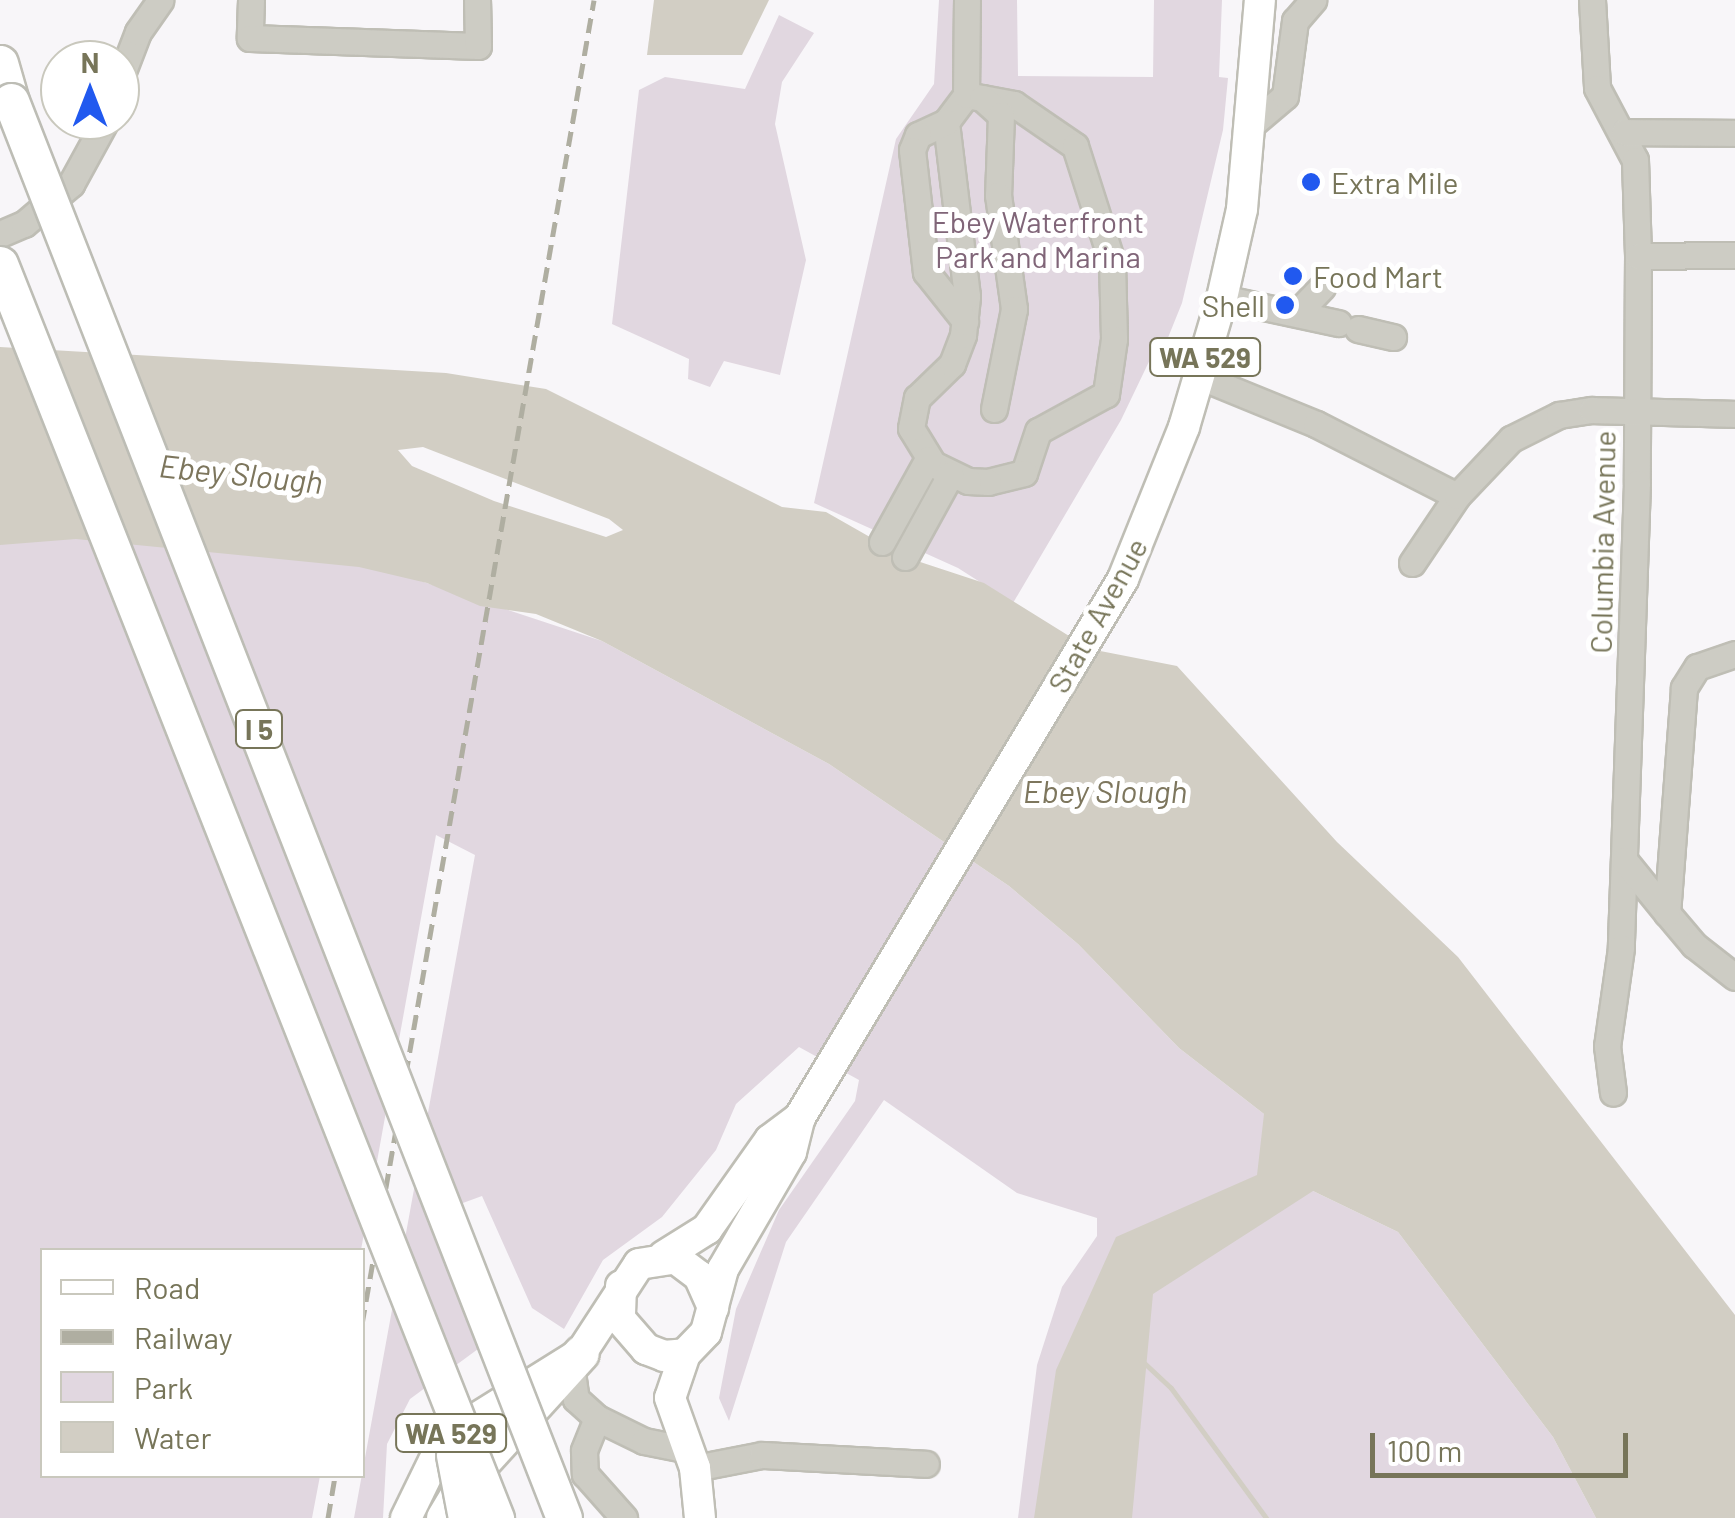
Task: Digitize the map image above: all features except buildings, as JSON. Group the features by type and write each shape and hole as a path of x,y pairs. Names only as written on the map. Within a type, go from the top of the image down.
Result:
{"highway":[{"name":"I 5","path":"0,64 11,102 506,1356 564,1518"},
{"name":"I 5","path":"0,264 496,1518"},
{"path":"506,1356 578,1518"},
{"path":"444,1518 470,1476 576,1360"},
{"path":"440,1380 466,1518"}],"main road":[{"name":"State Avenue","path":"714,1308 723,1269 791,1152 800,1117 1123,579 1201,376 1222,298 1242,209 1260,0"},
{"name":"State Avenue","path":"664,1256 707,1229 770,1140 800,1117"},
{"path":"576,1360 639,1264 664,1256 700,1276 714,1308 706,1332 685,1354 670,1398 692,1459 700,1518"},
{"path":"621,1286 620,1319 634,1342 664,1356 685,1354"},
{"name":"WA 529","path":"406,1518 446,1438 533,1379 576,1360"}],"street":[{"path":"135,40 160,0"},
{"path":"250,0 250,38 478,46 477,0"},
{"path":"966,0 974,97 1000,116 998,195 1014,310 994,409"},
{"path":"1252,124 1285,96 1295,21 1312,0"},
{"name":"Columbia Avenue","path":"1592,0 1598,88 1624,132 1634,160 1638,256 1638,415 1621,948 1607,1046 1613,1093"},
{"path":"966,321 926,272 913,140 946,122 974,97"},
{"path":"946,122 966,321 952,364 917,398 911,428 928,459 950,475 988,482 1024,473 1038,431 1106,394 1114,338 1111,251 1081,155 1044,120 974,97"},
{"path":"1624,132 1735,133"},
{"path":"0,234 24,224 71,184 95,140"},
{"path":"1638,256 1735,255"},
{"path":"1297,313 1322,287"},
{"path":"1222,298 1393,338"},
{"path":"1201,376 1316,424 1457,496"},
{"path":"1412,563 1457,496 1512,439 1559,415 1735,414"},
{"path":"882,542 928,459"},
{"path":"905,557 950,475"},
{"path":"1667,912 1684,688 1697,667 1735,654"},
{"path":"1624,860 1694,945 1735,977"},
{"path":"576,1360 576,1399 597,1418 692,1459 762,1455 926,1464"},
{"path":"597,1418 584,1451 585,1474 624,1518"}],"green space":[{"name":"Ebey Waterfront Park and Marina","path":"939,0 1017,0 1018,76 1153,77 1154,0 1222,0 1219,77 1228,78 1223,130 1182,303 1163,350 1156,347 1121,420 1013,603 958,568 814,503 896,139 934,84"},
{"path":"779,15 814,33 782,82 775,124 806,260 780,375 724,361 710,387 688,379 689,359 612,324 639,90 665,77 745,89"},
{"path":"0,525 324,549 602,641 829,764 1009,886 1078,944 1179,1048 1264,1114 1313,1191 1398,1232 1553,1437 1596,1518 1018,1518 1037,1365 1062,1287 1097,1236 1097,1218 1017,1193 884,1100 786,1242 729,1421 719,1398 736,1309 779,1210 855,1101 859,1080 799,1047 736,1104 716,1150 662,1217 603,1260 564,1329 532,1308 482,1196 430,1215 478,1349 410,1399 387,1444 383,1518 354,1518 361,1478 365,1478 365,1458 475,855 436,835 361,1248 40,1248 40,1478 320,1478 312,1518 0,1518"}],"water":[{"path":"654,0 769,0 742,55 647,55"},
{"name":"Ebey Slough","path":"0,347 446,373 546,389 782,507 826,512 905,557 984,583 1090,649 1177,666 1337,842 1458,957 1735,1315 1735,1518 1596,1518 1553,1437 1398,1232 1313,1191 1153,1294 1132,1518 1034,1518 1056,1370 1116,1237 1257,1175 1264,1114 1179,1048 1078,944 1009,886 829,764 602,641 536,614 480,606 427,583 359,567 76,539 0,545"}],"pier":[{"path":"423,447 609,519 623,530 606,537 494,501 412,466 398,450"}],"waterway":[{"path":"1141,1360 1171,1388 1266,1518"}],"railway":[{"path":"365,1307 594,0"},
{"path":"328,1518 335,1478"}],"place":[{"name":"Extra Mile","path":"1311,182"},
{"name":"Food Mart","path":"1293,276"},
{"name":"Shell","path":"1285,305"}]}
